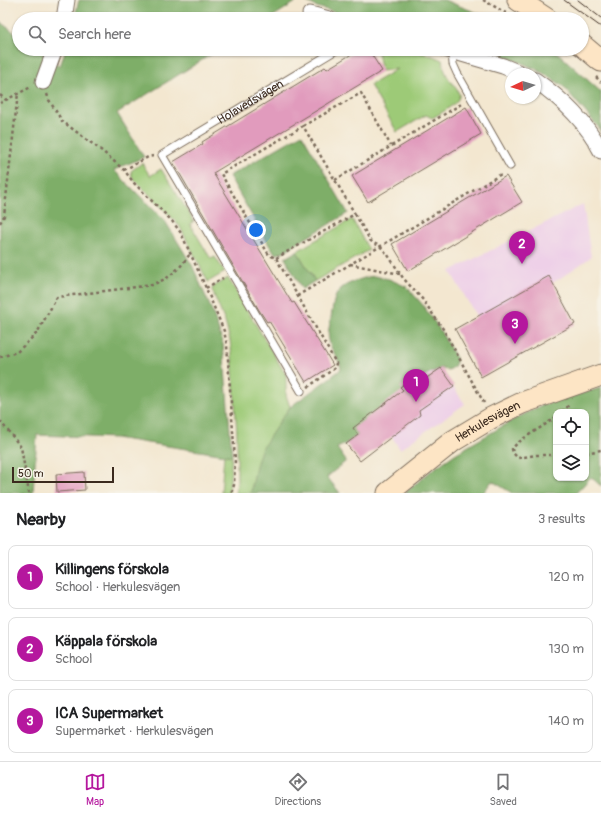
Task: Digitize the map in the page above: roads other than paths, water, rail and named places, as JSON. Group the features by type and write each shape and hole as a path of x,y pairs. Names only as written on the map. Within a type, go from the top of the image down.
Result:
{"street":[{"path":"65,12 67,0"},
{"path":"514,8 526,12"},
{"path":"589,51 601,61"},
{"path":"43,82 53,56"},
{"path":"469,56 508,68"},
{"path":"541,84 554,93 569,107 595,139 601,151"},
{"name":"Herkulesvägen","path":"388,493 453,441 491,418 522,403 601,375"}],"lane":[{"name":"Holavedsvägen","path":"301,391 162,154 326,56"},
{"path":"451,56 455,69 510,166"}],"tram line":[{"path":"564,0 580,12"},
{"path":"578,0 601,18"},
{"path":"589,18 601,27"}],"place":[{"name":"Käppala förskola","path":"522,264"},
{"name":"ICA Supermarket","path":"515,344"},
{"name":"Killingens förskola","path":"416,402"}]}
